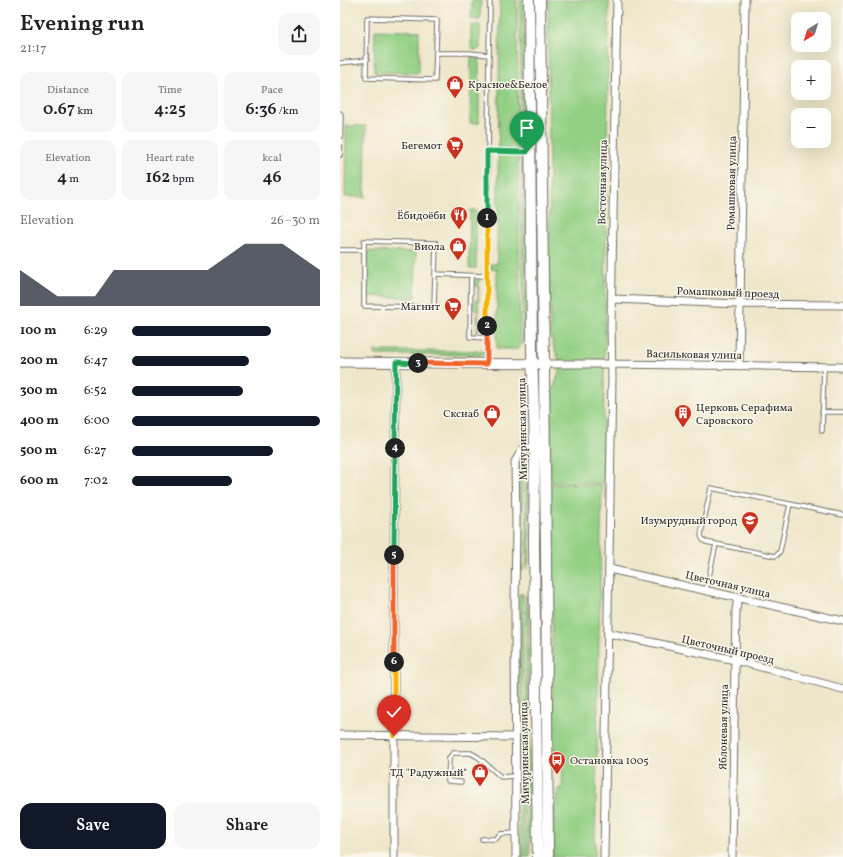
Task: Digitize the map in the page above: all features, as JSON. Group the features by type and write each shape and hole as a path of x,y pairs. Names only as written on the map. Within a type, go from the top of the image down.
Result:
{"main road":[{"name":"Мичуринская улица","path":"529,0 535,448 534,544 538,857"},
{"name":"Мичуринская улица","path":"540,0 548,857"},
{"path":"340,362 544,364"}],"street":[{"name":"Восточная улица","path":"604,857 617,0"},
{"name":"Ромашковая улица","path":"739,366 745,0"},
{"name":"Ромашковый проезд","path":"612,299 740,304 843,305"},
{"path":"394,857 394,555 396,362"},
{"name":"Васильковая улица","path":"544,364 843,367"},
{"path":"516,857 515,462 523,448 535,448"},
{"name":"Цветочная улица","path":"609,569 843,621"},
{"name":"Яблоневая улица","path":"732,857 736,610 738,597"},
{"name":"Цветочный проезд","path":"608,633 735,660 843,689"},
{"path":"340,735 515,737"}],"lane":[{"path":"487,364 487,151 490,0"},
{"path":"368,18 437,20 435,80 366,78 367,60 368,18"},
{"path":"436,53 469,53 488,55"},
{"path":"340,63 367,60"},
{"path":"340,113 340,155"},
{"path":"487,151 530,152"},
{"path":"364,241 436,243 435,274 434,307 364,306 364,241"},
{"path":"340,250 364,250"},
{"path":"435,274 487,276"},
{"path":"471,276 470,337 487,338"},
{"path":"822,431 824,367"},
{"path":"822,412 843,412"},
{"path":"790,504 780,551 777,556 706,542 703,540 701,534 711,488 790,504 843,515"},
{"path":"706,590 716,544"},
{"path":"461,782 448,781 449,758 453,753 471,753 478,757 500,777 515,776"},
{"path":"482,840 496,839 500,834 516,833"}],"green space":[{"path":"472,0 481,0 480,19 471,19"},
{"path":"500,0 517,0 519,349 497,349 497,269 491,269 491,264 497,264"},
{"path":"520,0 524,0 527,335 523,345"},
{"path":"534,0 537,0 539,341 537,340"},
{"path":"548,0 609,0 603,483 551,482 550,398 561,367 550,333"},
{"path":"471,25 480,25 480,48 477,50 473,50 471,48"},
{"path":"375,30 419,31 419,73 374,72"},
{"path":"471,57 477,58 479,62 479,123 470,123"},
{"path":"346,126 366,126 365,197 345,197"},
{"path":"470,210 476,210 476,268 469,268"},
{"path":"368,251 416,252 415,298 366,296"},
{"path":"479,279 478,334 478,311 473,308 472,305 473,302 478,299 478,286 472,282"},
{"path":"375,351 485,351 485,355 375,355"},
{"path":"522,457 523,571 519,571 518,480 519,458"},
{"path":"526,484 529,484 530,548 527,569"},
{"path":"551,484 602,485 595,857 553,857 554,810 558,789 562,789 563,767 557,766 553,744"},
{"path":"519,594 523,594 523,768 519,768"},
{"path":"526,595 529,611 530,857 526,857"},
{"path":"519,784 523,784 524,857 519,857"}],"place":[{"name":"Красное&Белое","path":"455,99"},
{"name":"Бегемот","path":"455,160"},
{"name":"Ёбидоёби","path":"459,230"},
{"name":"Виола","path":"458,261"},
{"name":"Магнит","path":"453,321"},
{"name":"Скснаб","path":"492,428"},
{"name":"Церковь Серафима Саровского","path":"683,428"},
{"name":"Изумрудный город","path":"750,535"},
{"name":"Остановка 1005","path":"557,775"},
{"name":"ТД \"Радужный\"","path":"480,787"}],"route":[{"path":"394,736 396,362 487,364 487,151 527,152"}]}
